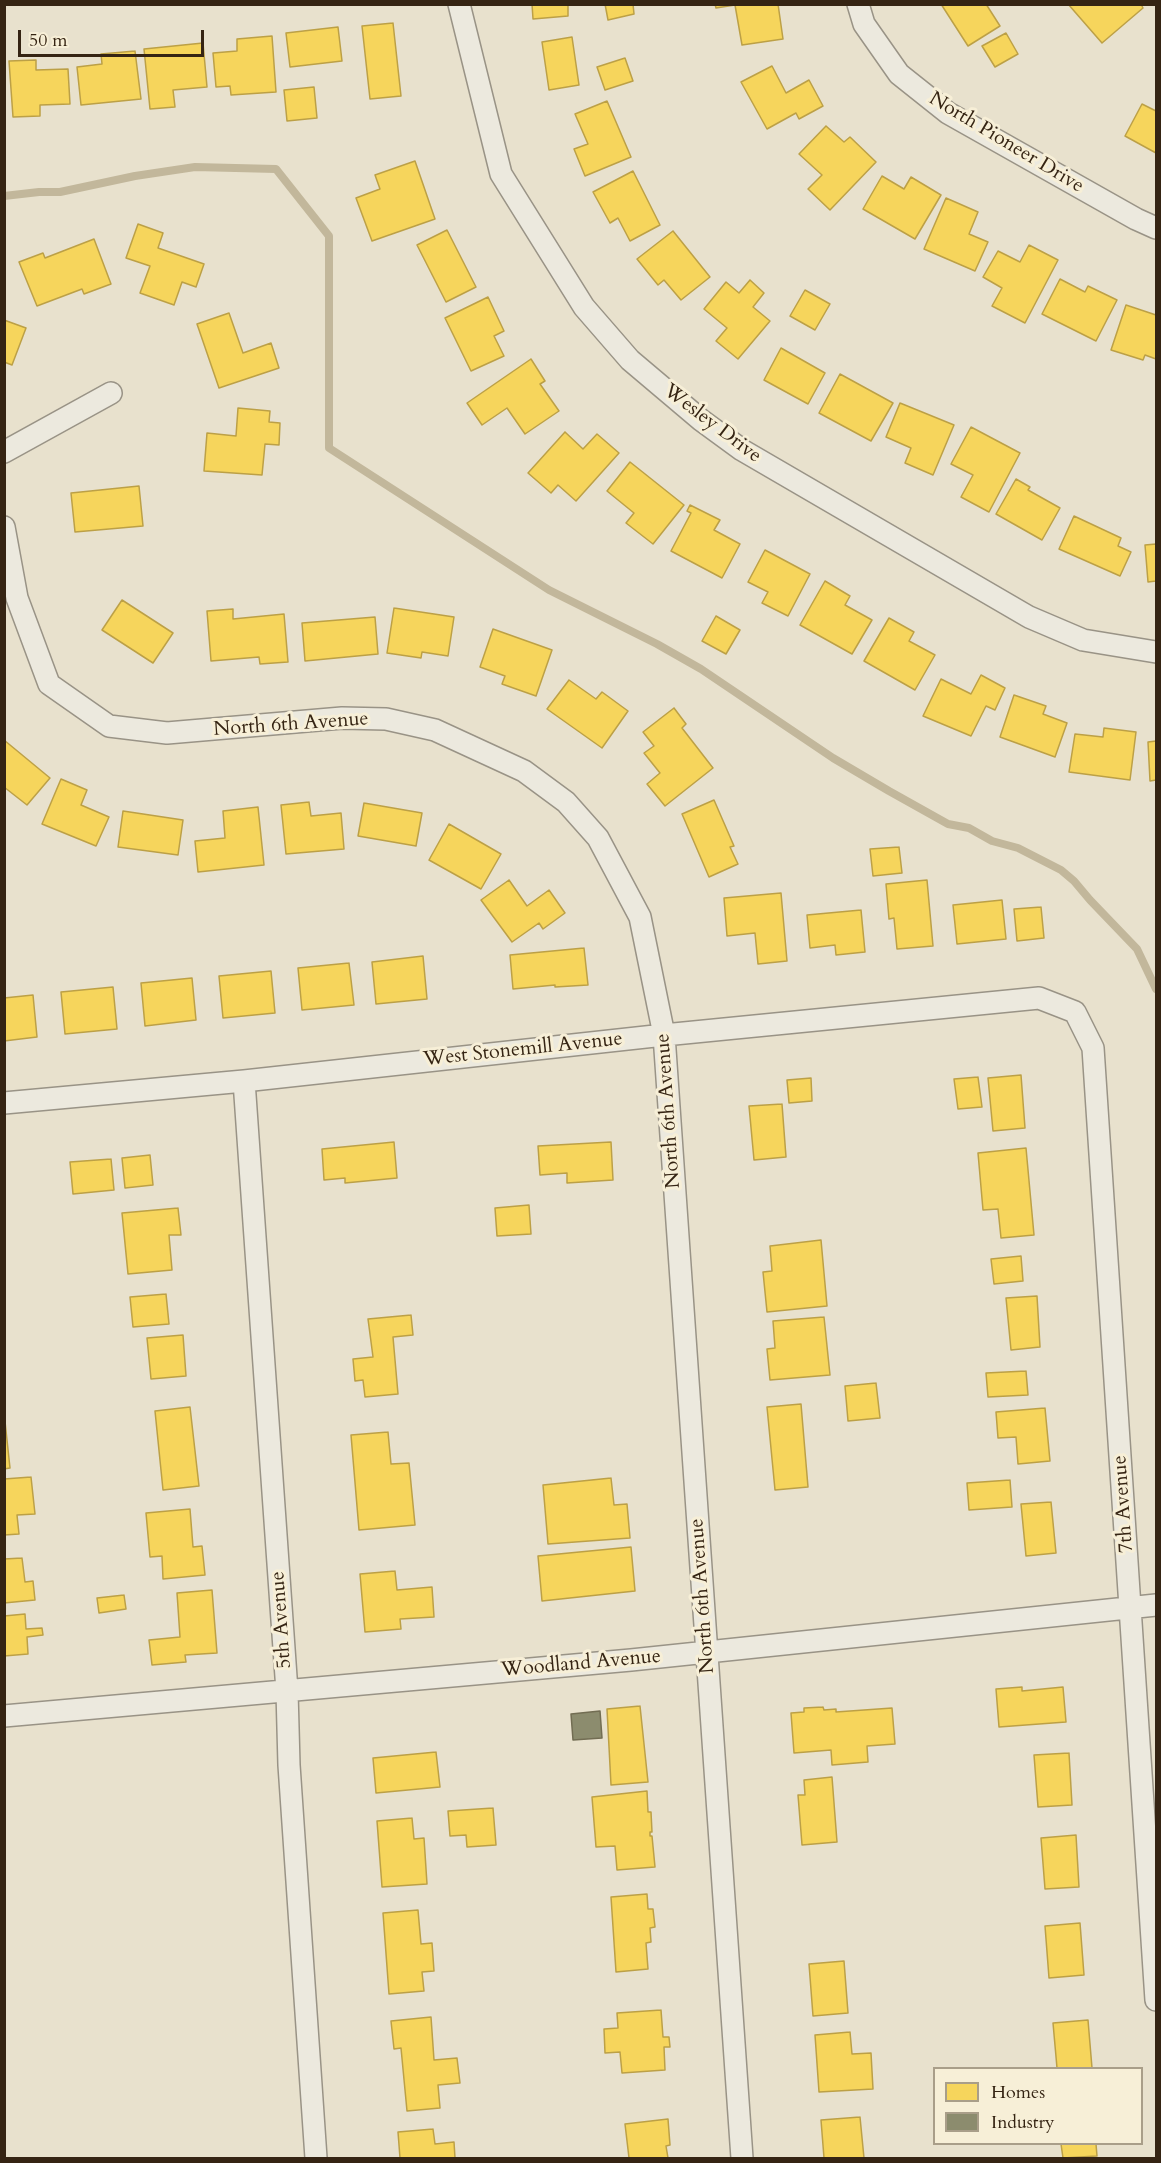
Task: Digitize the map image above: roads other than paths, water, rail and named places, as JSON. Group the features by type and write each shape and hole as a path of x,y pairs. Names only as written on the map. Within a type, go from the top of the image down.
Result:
{"street":[{"name":"Wesley Drive","path":"459,4 501,174 584,307 630,360 701,420 742,450 1029,617 1083,640 1156,652"},
{"name":"North Pioneer Drive","path":"858,4 864,24 899,74 948,113 1136,219 1156,228"},
{"path":"4,452 111,393"},
{"name":"North 6th Avenue","path":"4,527 17,598 49,684 109,726 167,733 342,718 386,719 435,730 524,771 566,802 598,838 640,917 664,1035 742,2158"},
{"name":"West Stonemill Avenue","path":"4,1103 244,1081 664,1035 1039,998 1076,1012"},
{"name":"7th Avenue","path":"1076,1012 1093,1048 1156,2000"},
{"name":"5th Avenue","path":"244,1081 287,1691 289,1765 316,2158"},
{"name":"Woodland Avenue","path":"4,1716 708,1651 1156,1605"}],"waterway":[{"path":"4,196 60,192 135,176 195,167 276,169 329,236 329,448 549,590 657,644 701,669 833,758 889,791 948,824 969,828 992,841 1018,848 1061,870 1137,949 1156,989"}]}
